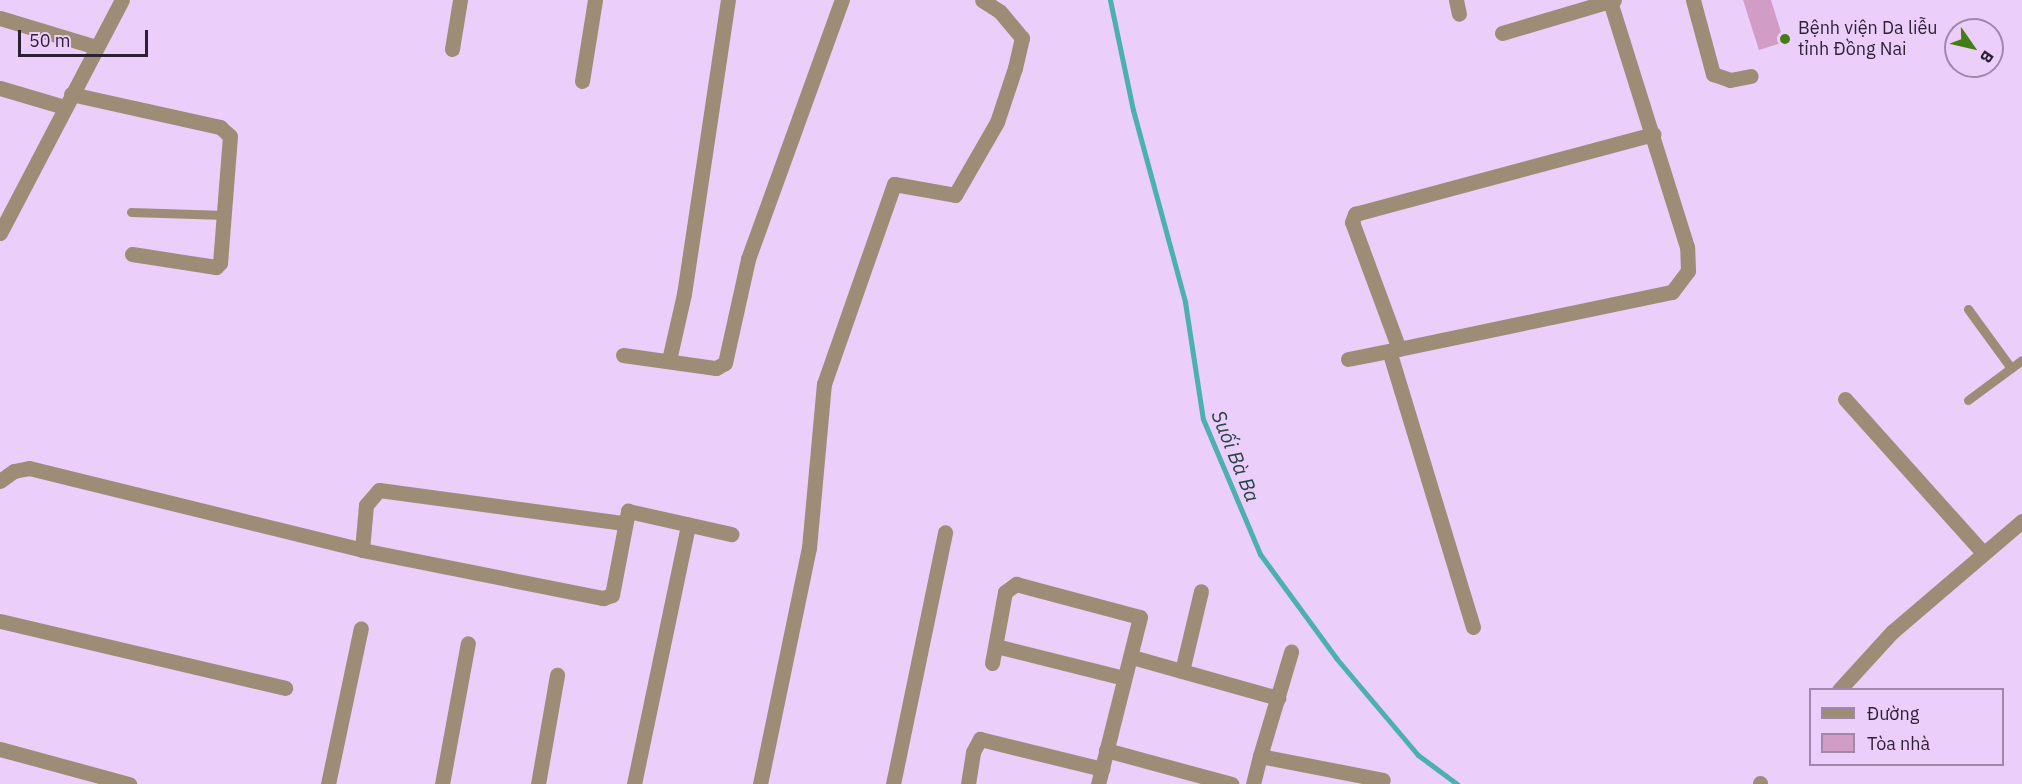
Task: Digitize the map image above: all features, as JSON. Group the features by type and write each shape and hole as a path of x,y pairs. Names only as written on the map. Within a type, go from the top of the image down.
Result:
{"street":[{"path":"0,233 67,100 122,0"},
{"path":"452,49 460,0"},
{"path":"582,81 595,0"},
{"path":"669,360 684,294 728,0"},
{"path":"622,355 716,368 725,363 747,259 842,0"},
{"path":"760,784 809,548 824,384 894,184 955,195 997,122 1015,68 1022,38 999,12 982,0"},
{"path":"1693,0 1713,74 1730,80 1751,76"},
{"path":"1348,359 1672,292 1688,271 1687,247 1612,1 1502,33"},
{"path":"0,18 96,47"},
{"path":"0,87 225,130 230,136 222,256 216,267 132,254"},
{"path":"1473,627 1394,350 1352,222 1355,214 1653,134"},
{"path":"1845,399 1983,554"},
{"path":"0,482 14,471 29,468 362,550 609,598 628,511 731,534"},
{"path":"362,550 366,505 379,490 624,523"},
{"path":"1841,688 1892,632 2022,521"},
{"path":"634,784 688,525"},
{"path":"893,784 945,532"},
{"path":"968,784 973,752 980,739 1100,777 1124,678 1141,623 1138,615 1016,584 1005,592 993,663"},
{"path":"1182,671 1201,591"},
{"path":"0,621 285,688"},
{"path":"328,784 361,628"},
{"path":"442,784 468,643"},
{"path":"996,646 1124,678"},
{"path":"1253,784 1291,652"},
{"path":"1131,657 1278,698"},
{"path":"538,784 557,675"},
{"path":"0,749 129,784"},
{"path":"1106,750 1230,784"},
{"path":"1260,756 1383,780"}],"lane":[{"path":"131,212 225,215"},
{"path":"1968,309 2012,368"},
{"path":"1968,400 2022,360"}],"building":[{"path":"1743,0 1771,0 1784,42 1759,50"}],"waterway":[{"name":"Suối Bà Ba","path":"1110,0 1133,110 1185,302 1203,419 1260,554 1336,658 1418,755 1457,784"}],"place":[{"name":"Bệnh viện Da liễu tỉnh Đồng Nai","path":"1785,39"}]}
